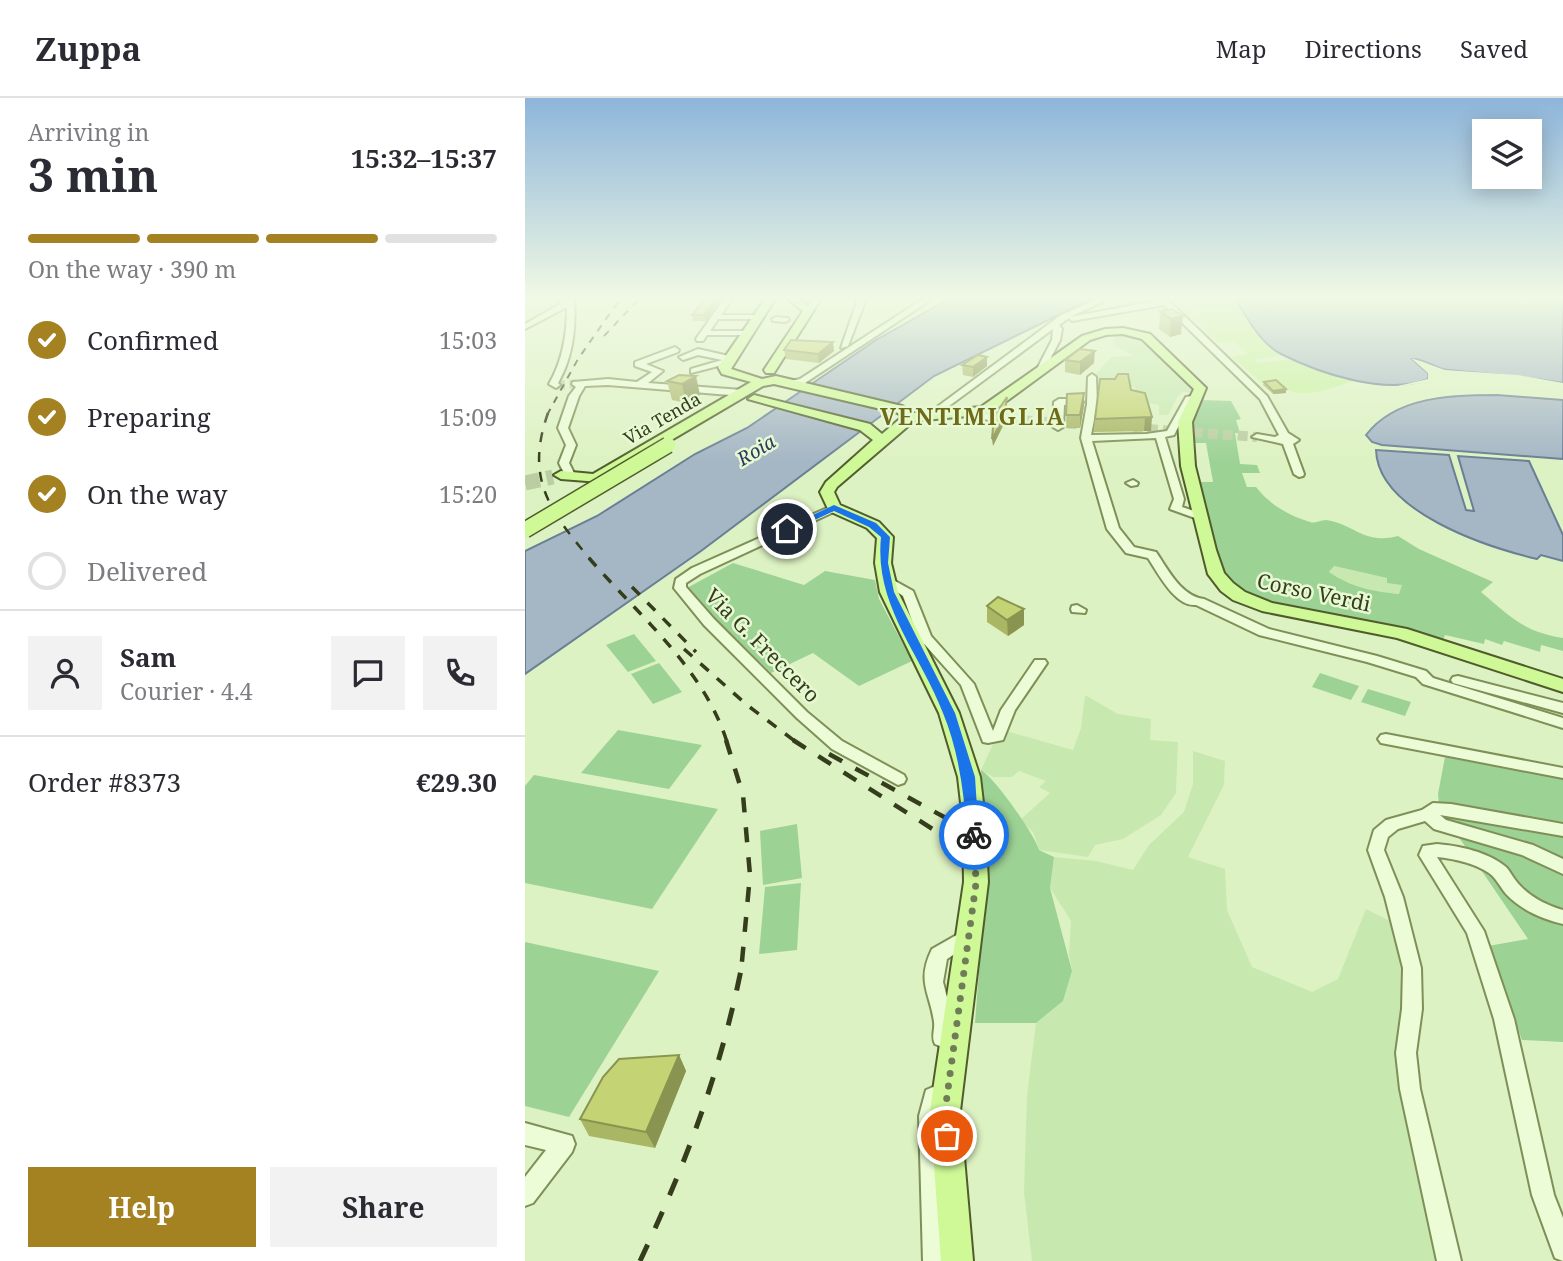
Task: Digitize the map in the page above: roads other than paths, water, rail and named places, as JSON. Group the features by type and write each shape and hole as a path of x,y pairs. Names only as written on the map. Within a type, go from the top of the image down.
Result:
{"main road":[{"path":"733,353 724,367 726,371 754,380 789,383 902,415 940,410 991,413 1042,367 1063,353"},
{"path":"787,353 789,383"},
{"path":"1166,353 1200,388 1196,398"},
{"path":"747,401 754,380"},
{"path":"525,530 694,430 747,401 789,383"},
{"name":"Corso Verdi","path":"1196,398 1187,417 1184,434 1199,516 1216,574 1239,596 1268,607 1401,633 1563,687"},
{"path":"747,401 875,433"},
{"name":"Via Tenda","path":"561,475 590,480 747,401"},
{"path":"902,415 875,433 827,492 834,508 873,525 885,537 883,563 886,580 900,618 949,713 969,777 976,883 945,1111 957,1261"}],"street":[{"path":"556,385 553,384 562,369 565,353"},
{"path":"638,385 659,371 638,364 674,353"},
{"path":"703,353 729,360"},
{"path":"789,383 834,361 840,353"},
{"path":"940,410 1019,353"},
{"path":"1042,367 1049,353"},
{"path":"1218,353 1264,398 1299,474"},
{"path":"694,371 729,360"},
{"path":"1092,377 1092,404 1086,438 1097,465 1113,529 1130,550 1152,555 1172,586 1238,622 1264,632 1420,674 1428,681 1563,723"},
{"path":"561,475 571,445 563,428 579,384 609,381 747,401"},
{"path":"1086,438 1171,433 1189,399 1196,398"},
{"path":"1058,427 1059,402 1078,402"},
{"path":"1151,436 1157,453"},
{"path":"1151,436 1179,499 1177,509 1199,516"},
{"path":"1257,437 1284,439"},
{"name":"Via G. Freccero","path":"834,508 695,571 680,582 680,588 709,622 837,745 898,779"},
{"path":"886,580 909,594 925,637 967,684 988,738 998,736 1008,710 1039,663"},
{"path":"1420,674 1426,671 1563,708"},
{"path":"1385,739 1563,773"},
{"path":"1449,1261 1410,1089 1406,1054 1412,1009 1412,968 1394,897 1376,850 1380,834 1392,824 1428,814 1433,809 1563,830"},
{"path":"1428,814 1440,825 1527,850 1563,867"},
{"path":"1563,916 1539,909 1522,898 1502,874 1491,866 1437,850 1429,851 1427,855 1475,931 1504,1019 1543,1195 1563,1250"},
{"path":"935,1261 930,1116 944,1024 933,982 939,955 969,936"},
{"path":"525,1134 564,1144 525,1195"}],"water":[{"name":"Roia","path":"857,353 980,353 934,376 701,551 525,674 525,551 597,516 695,454 747,428"},
{"path":"1563,353 1563,383 1448,370 1412,359 1428,373 1428,379 1411,384 1373,384 1333,375 1281,354"},
{"path":"1497,395 1563,400 1563,459 1382,445 1372,442 1366,435 1378,422 1409,405 1444,397"},
{"path":"1376,450 1449,455 1466,510 1474,511 1458,456 1529,461 1563,535 1563,561 1541,555 1537,559 1491,546 1465,536 1415,509 1395,492 1381,472"}],"tunnel":[{"path":"556,385 576,384"},
{"path":"992,418 1113,427"},
{"path":"1133,428 1257,437"},
{"path":"525,483 553,477"}],"railway":[{"path":"548,413 582,353"},
{"path":"548,413 539,456 540,475 545,492 563,525 590,559"},
{"path":"589,558 686,666 716,715 727,742"},
{"path":"632,587 696,652"},
{"path":"684,649 747,705 795,741"},
{"path":"726,740 743,795 750,875 741,972"},
{"path":"795,741 956,844"},
{"path":"829,754 955,823"},
{"path":"640,1261 672,1190 712,1082 741,970"}],"district":[{"name":"VENTIMIGLIA","path":"973,416"}]}
